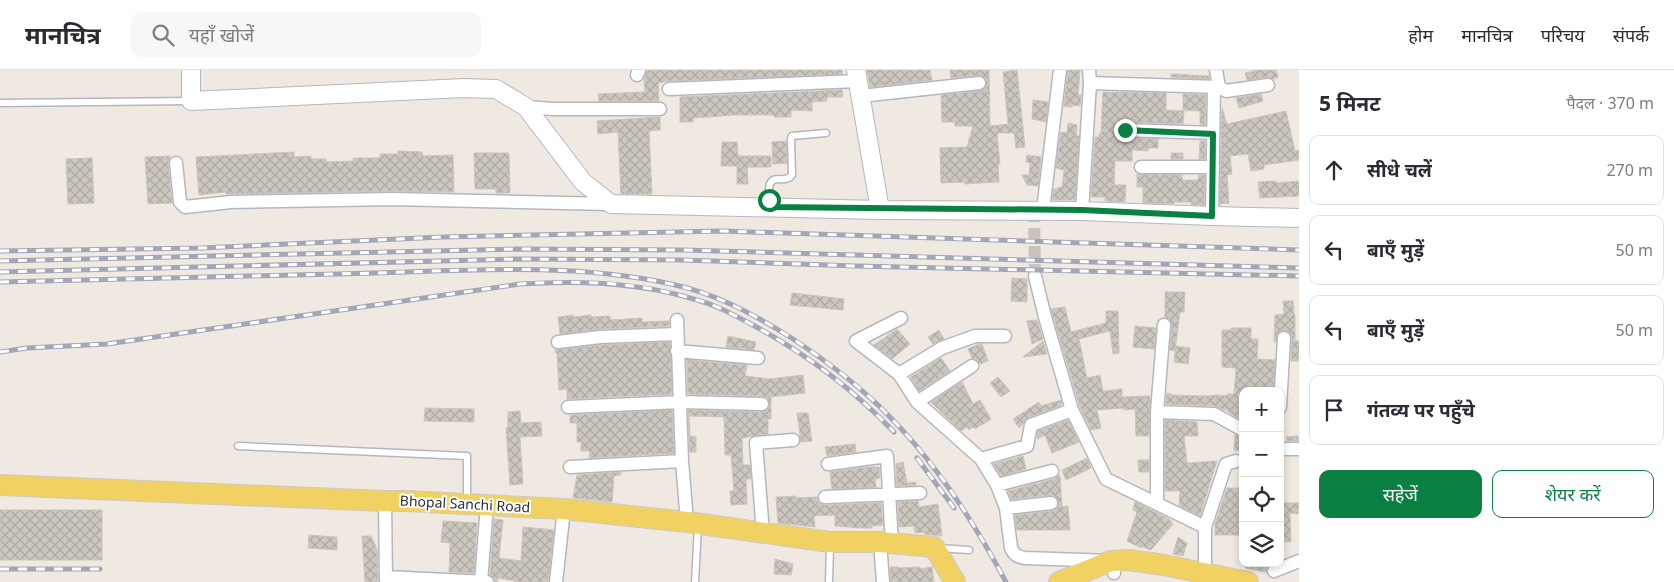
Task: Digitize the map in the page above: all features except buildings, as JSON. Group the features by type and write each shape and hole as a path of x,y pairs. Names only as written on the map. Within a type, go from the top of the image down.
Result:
{"main road":[{"name":"Bhopal Sanchi Road","path":"0,485 385,501 407,500 564,509 830,542 886,543 931,547"},
{"path":"931,547 946,582"},
{"path":"931,547 956,582"},
{"path":"1093,582 1118,564"},
{"path":"1059,582 1118,564 1205,572 1248,582"}],"street":[{"path":"191,70 191,101 464,88 496,89 526,107 583,182 611,204"},
{"path":"1043,210 1060,70"},
{"path":"1082,210 1090,83 1089,70"},
{"path":"1212,216 1216,70"},
{"path":"858,82 880,210"},
{"path":"668,89 858,82 979,83"},
{"path":"1090,83 1216,87 1226,91 1268,84"},
{"path":"526,107 553,110 660,109"},
{"path":"1125,130 1213,134"},
{"path":"176,163 180,202 185,207 231,202 393,200 880,210 1082,210 1299,218"},
{"path":"1141,167 1213,166"},
{"path":"1035,276 1072,410 1106,479 1205,527"},
{"path":"901,318 856,341 899,374 916,402 981,459 997,485 1006,508 1014,553 1019,557 1118,564"},
{"path":"677,320 682,461 693,524"},
{"path":"1156,503 1157,412 1164,325"},
{"path":"558,342 600,337 678,334"},
{"path":"899,374 950,344 975,336 1005,336"},
{"path":"1281,387 1284,338"},
{"path":"677,351 758,358"},
{"path":"916,402 972,366"},
{"path":"568,407 680,402 762,404"},
{"path":"981,459 1028,446 1031,425 1072,410"},
{"path":"1157,412 1214,414 1239,428"},
{"path":"763,533 756,443 793,440"},
{"path":"1284,449 1299,449"},
{"path":"828,464 887,456 889,495 883,582"},
{"path":"570,467 682,461"},
{"path":"1205,572 1205,527 1226,464 1236,461"},
{"path":"997,485 1052,471"},
{"path":"824,497 920,493"},
{"path":"385,501 386,579 487,582"},
{"path":"1006,508 1051,503"},
{"path":"481,582 487,505"},
{"path":"556,582 564,509"},
{"path":"1274,572 1299,561"}],"lane":[{"path":"0,103 191,101"},
{"path":"768,207 770,183 777,179 786,180 792,175 792,136 826,133"},
{"path":"238,446 467,456 467,504"},
{"path":"693,524 694,582"},
{"path":"829,582 830,542"},
{"path":"931,547 969,550"}],"tunnel":[{"path":"1034,210 1035,276"}],"railway":[{"path":"0,251 201,248 443,237 722,231 1299,250"},
{"path":"0,261 518,249 683,250 1299,268"},
{"path":"0,272 518,259 682,260 1299,276"},
{"path":"0,282 450,270 561,270 635,277 687,288 733,305 790,337 841,373 877,404 923,453 953,494 981,537 1006,582"},
{"path":"0,352 27,348 107,344 520,284 565,282 610,284 654,289 675,294 711,304 736,316 807,358 861,400 894,432"},
{"path":"917,458 954,508"},
{"path":"0,569 100,569"}],"route":[{"path":"769,200 768,207 880,210 1082,210 1212,216 1213,134 1125,130"}]}
